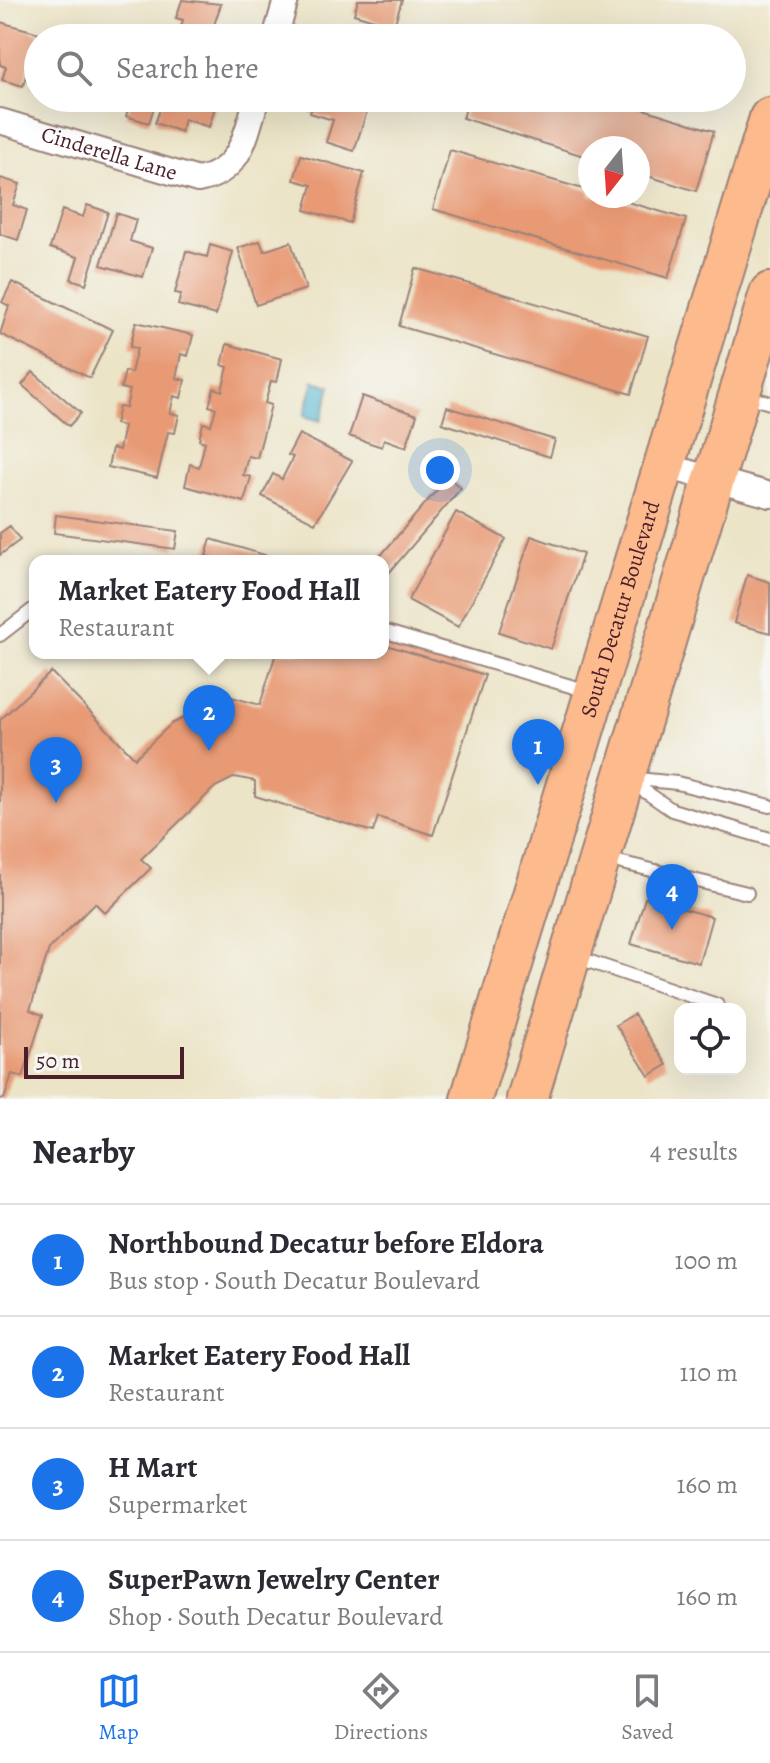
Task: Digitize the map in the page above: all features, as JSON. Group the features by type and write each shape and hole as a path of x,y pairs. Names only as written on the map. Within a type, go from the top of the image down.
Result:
{"main road":[{"name":"South Decatur Boulevard","path":"500,1093 528,909 770,118"},
{"path":"500,1093 570,955 714,480 755,398 770,293"},
{"path":"572,767 624,777"},
{"path":"500,1093 515,1083 511,1073 530,998 528,909"}],"street":[{"path":"279,24 286,0"},
{"name":"Cinderella Lane","path":"0,121 198,180 218,176 233,162 252,112"},
{"path":"666,466 770,495"}],"lane":[{"path":"0,635 29,613"},
{"path":"389,633 594,693"},
{"path":"624,777 677,783 770,806"},
{"path":"624,777 672,810 770,839"},
{"path":"599,858 747,893"},
{"path":"570,955 711,1003"}],"water":[{"path":"314,381 331,386 321,421 304,416"}],"building":[{"path":"182,0 221,4 214,24 182,24 183,20 176,18"},
{"path":"358,0 402,0 395,24 354,14"},
{"path":"0,22 24,29 23,86 2,80 6,67 0,65"},
{"path":"127,112 153,112 149,123 126,116"},
{"path":"159,112 214,112 209,127 184,119 181,132 155,123"},
{"path":"367,112 354,151 326,142 333,120 310,113"},
{"path":"465,112 653,112 714,131 696,191 650,177 650,136 578,136 578,154 463,118"},
{"path":"450,150 578,187 578,208 648,208 686,219 668,278 433,209"},
{"path":"301,155 364,173 350,223 305,210 312,185 294,180"},
{"path":"0,178 20,184 13,205 27,210 18,240 0,234"},
{"path":"87,205 108,212 86,284 71,279 78,257 50,248 62,210 83,217"},
{"path":"116,213 136,220 130,241 152,248 143,277 101,265"},
{"path":"260,241 264,251 291,242 306,289 256,305 238,248"},
{"path":"210,245 233,252 216,315 178,305 181,294 175,293 186,251 207,257"},
{"path":"415,268 648,336 631,394 399,326"},
{"path":"12,282 113,330 90,378 0,334 9,306 2,302"},
{"path":"136,322 193,335 188,356 181,354 176,378 185,380 181,398 174,396 170,413 179,415 175,433 168,432 157,478 108,467 112,448 119,450 124,426 115,424 119,407 126,408 130,390 121,388 125,371 131,373 137,348 130,347"},
{"path":"227,344 282,359 277,382 271,381 265,403 271,405 257,458 248,456 243,475 251,477 244,502 185,486 190,464 199,467 205,442 199,440 203,423 211,425 216,408 209,406 214,388 222,391 228,367 222,365"},
{"path":"33,372 81,413 69,426 22,385"},
{"path":"362,396 417,415 406,447 384,439 382,447 349,436"},
{"path":"447,407 555,440 550,457 442,423"},
{"path":"299,434 352,461 315,523 262,496 273,474 282,479 293,457 288,455"},
{"path":"448,477 461,488 389,573 389,555 381,555"},
{"path":"456,512 506,539 458,627 408,600"},
{"path":"56,515 178,531 175,549 54,533"},
{"path":"10,526 20,540 0,555 0,533"},
{"path":"531,536 583,554 551,649 499,632"},
{"path":"211,539 264,555 206,555"},
{"path":"747,575 770,582 770,633 734,623"},
{"path":"389,646 485,675 433,835 378,817 373,832 255,796 255,781 235,777 215,787 141,859 151,868 105,913 95,903 49,949 30,1010 43,1015 23,1077 12,1074 4,1099 0,1099 0,720 51,672 135,758 171,724 228,696 260,705 274,659 389,659"},
{"path":"645,898 712,917 699,963 631,944"},
{"path":"634,1014 667,1065 649,1076 616,1025"}],"place":[{"name":"Market Eatery Food Hall","path":"209,751"},
{"name":"Northbound Decatur before Eldora","path":"538,785"},
{"name":"H Mart","path":"56,803"},
{"name":"SuperPawn Jewelry Center","path":"672,930"}]}
